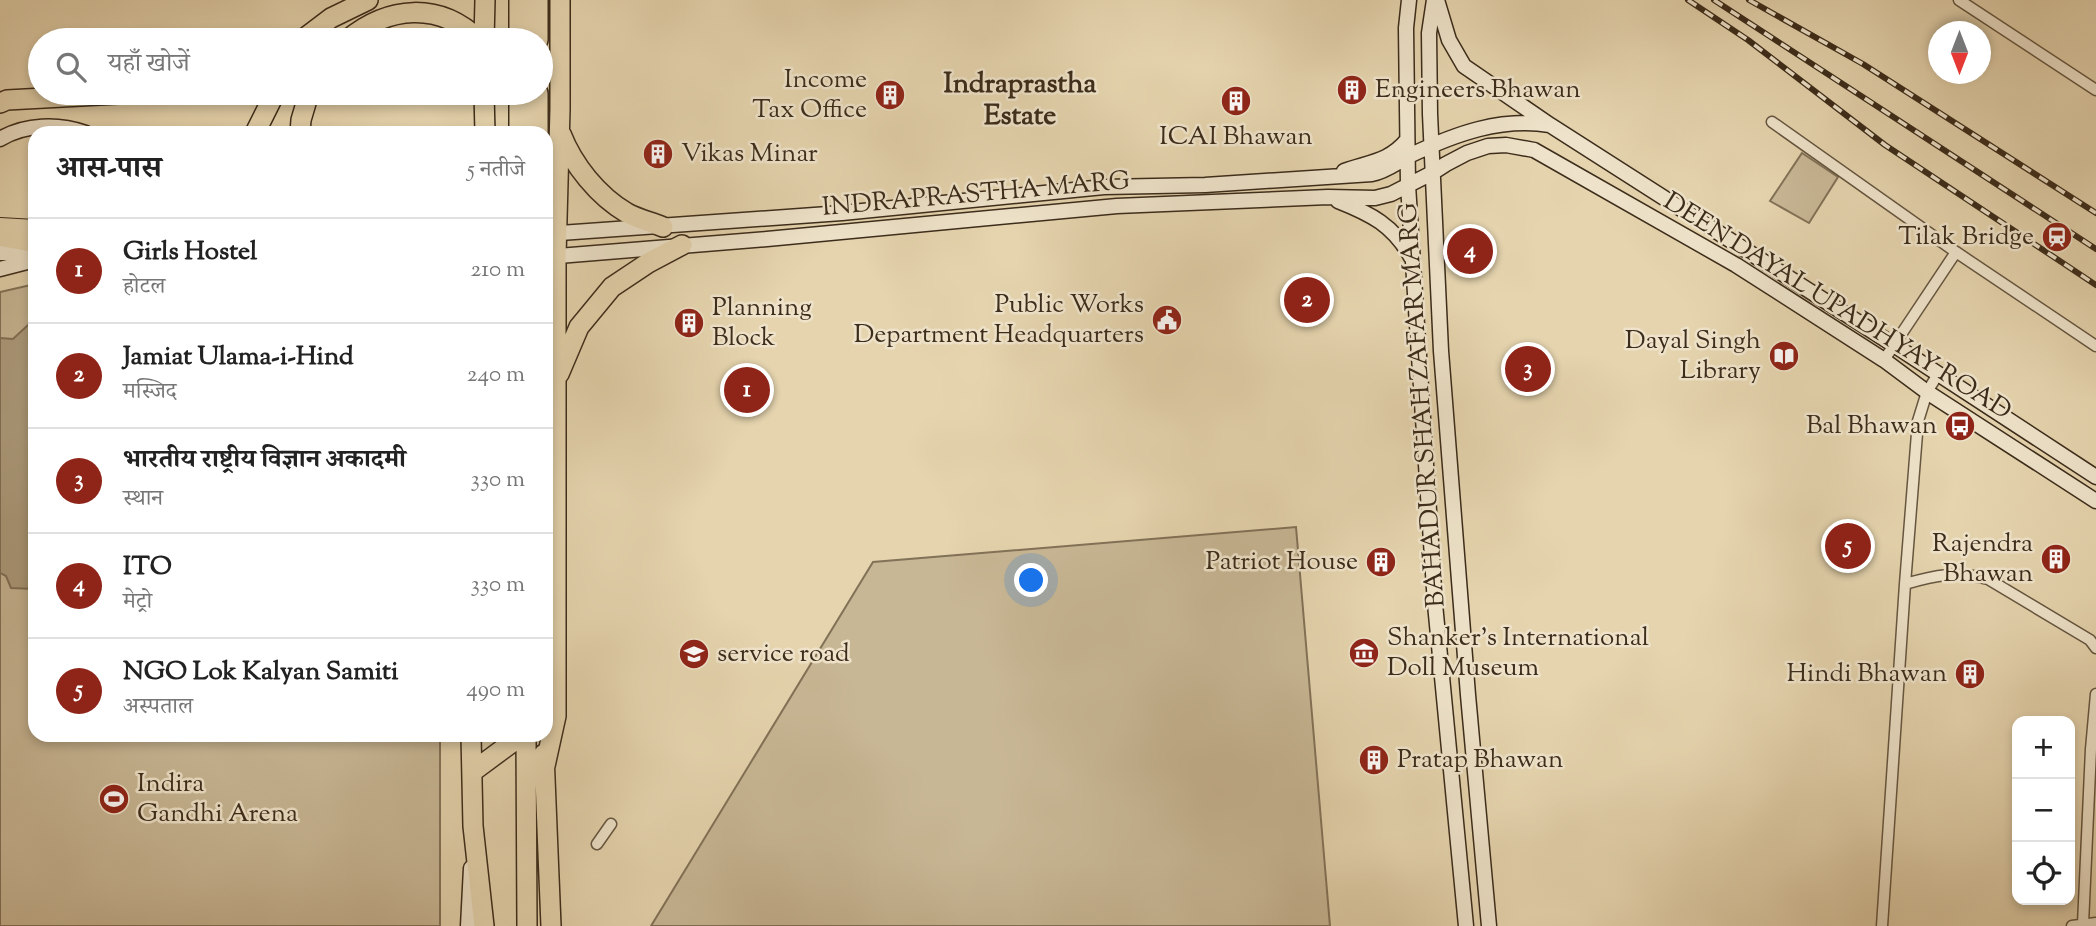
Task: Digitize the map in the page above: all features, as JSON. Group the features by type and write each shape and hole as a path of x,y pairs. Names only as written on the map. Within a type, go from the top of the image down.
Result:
{"highway":[{"path":"317,28 331,18 368,0"},
{"path":"483,28 485,0"},
{"path":"519,0 519,28"},
{"path":"538,0 538,28"},
{"path":"552,126 560,0"},
{"path":"363,28 402,13 429,12 445,17 464,28"},
{"path":"0,103 28,99"},
{"path":"258,126 269,105"},
{"path":"301,126 305,105"},
{"path":"485,105 487,126"},
{"path":"519,105 519,126"},
{"path":"538,105 538,126"},
{"path":"553,132 572,160 597,189 629,214 663,226"},
{"path":"556,380 579,327 612,287 682,245"},
{"path":"553,306 556,380 553,726"},
{"path":"471,742 473,826 484,926"},
{"path":"472,772 514,742"},
{"path":"524,742 527,926"},
{"path":"544,742 551,926"},
{"path":"545,766 550,742"}],"main road":[{"path":"1407,157 1406,27 1409,0"},
{"path":"1431,146 1429,33 1436,0"},
{"name":"DEEN DAYAL UPADHYAY ROAD","path":"1436,0 1450,40 1464,66 1549,125 2096,477"},
{"name":"INDRAPRASTHA MARG","path":"553,234 842,213 1104,187 1205,185 1380,173 1431,146 1495,124 1514,122 1549,125"},
{"path":"0,139 28,129"},
{"path":"1329,177 1387,159 1407,140"},
{"name":"DEEN DAYAL UPADHYAY ROAD","path":"1408,185 1467,153 1488,146 1506,145 1534,150 1736,265 2096,501"},
{"name":"BAHADUR SHAH ZAFAR MARG","path":"1431,146 1448,454 1489,926"},
{"name":"BAHADUR SHAH ZAFAR MARG","path":"1407,157 1435,604 1466,926"},
{"name":"INDRAPRASTHA MARG","path":"553,257 1117,206 1328,197 1375,198 1391,194 1408,185"},
{"path":"1328,197 1387,225 1405,245 1413,261"},
{"path":"0,226 28,228"},
{"path":"0,238 28,243"},
{"path":"0,253 28,252"},
{"path":"0,269 28,262"},
{"path":"468,926 473,826"}],"street":[{"path":"1959,0 2096,90"},
{"path":"1772,122 1956,253 2096,346"},
{"path":"1884,360 1956,253"},
{"path":"1882,926 1919,421 1927,392 1938,374"},
{"path":"1905,584 1947,574 1988,579 2090,640 2096,648"},
{"path":"2096,694 2078,925 2096,923"},
{"path":"597,844 611,824"}],"shaded area":[{"path":"1802,153 1838,177 1809,223 1770,201"},
{"path":"28,286 28,742 440,742 440,926 0,926 0,292"},
{"path":"28,325 28,589 11,588 6,576 0,573 0,338 13,339"},
{"path":"1296,527 1330,926 651,926 873,562"}],"railway":[{"path":"1688,0 1748,40 1885,145 2096,285"},
{"path":"1714,0 2096,249"},
{"path":"1749,0 1863,64 2096,213"}],"place":[{"name":"Engineers Bhawan","path":"1352,90"},
{"name":"Income Tax Office","path":"890,95"},
{"name":"ICAI Bhawan","path":"1236,101"},
{"name":"Vikas Minar","path":"658,154"},
{"name":"Tilak Bridge","path":"2057,237"},
{"name":"ITO","path":"1470,251"},
{"name":"Jamiat Ulama-i-Hind","path":"1307,300"},
{"name":"Public Works Department Headquarters","path":"1167,320"},
{"name":"Planning Block","path":"689,323"},
{"name":"Dayal Singh Library","path":"1784,356"},
{"name":"भारतीय राष्ट्रीय विज्ञान अकादमी","path":"1528,369"},
{"name":"Girls Hostel","path":"747,390"},
{"name":"Bal Bhawan","path":"1960,426"},
{"name":"NGO Lok Kalyan Samiti","path":"1848,546"},
{"name":"Rajendra Bhawan","path":"2056,559"},
{"name":"Patriot House","path":"1381,562"},
{"name":"Shanker's International Doll Museum","path":"1364,653"},
{"name":"service road","path":"694,654"},
{"name":"Hindi Bhawan","path":"1970,674"},
{"name":"Pratap Bhawan","path":"1374,760"},
{"name":"Indira Gandhi Arena","path":"114,799"}],"district":[{"name":"Indraprastha Estate","path":"1020,101"}]}
